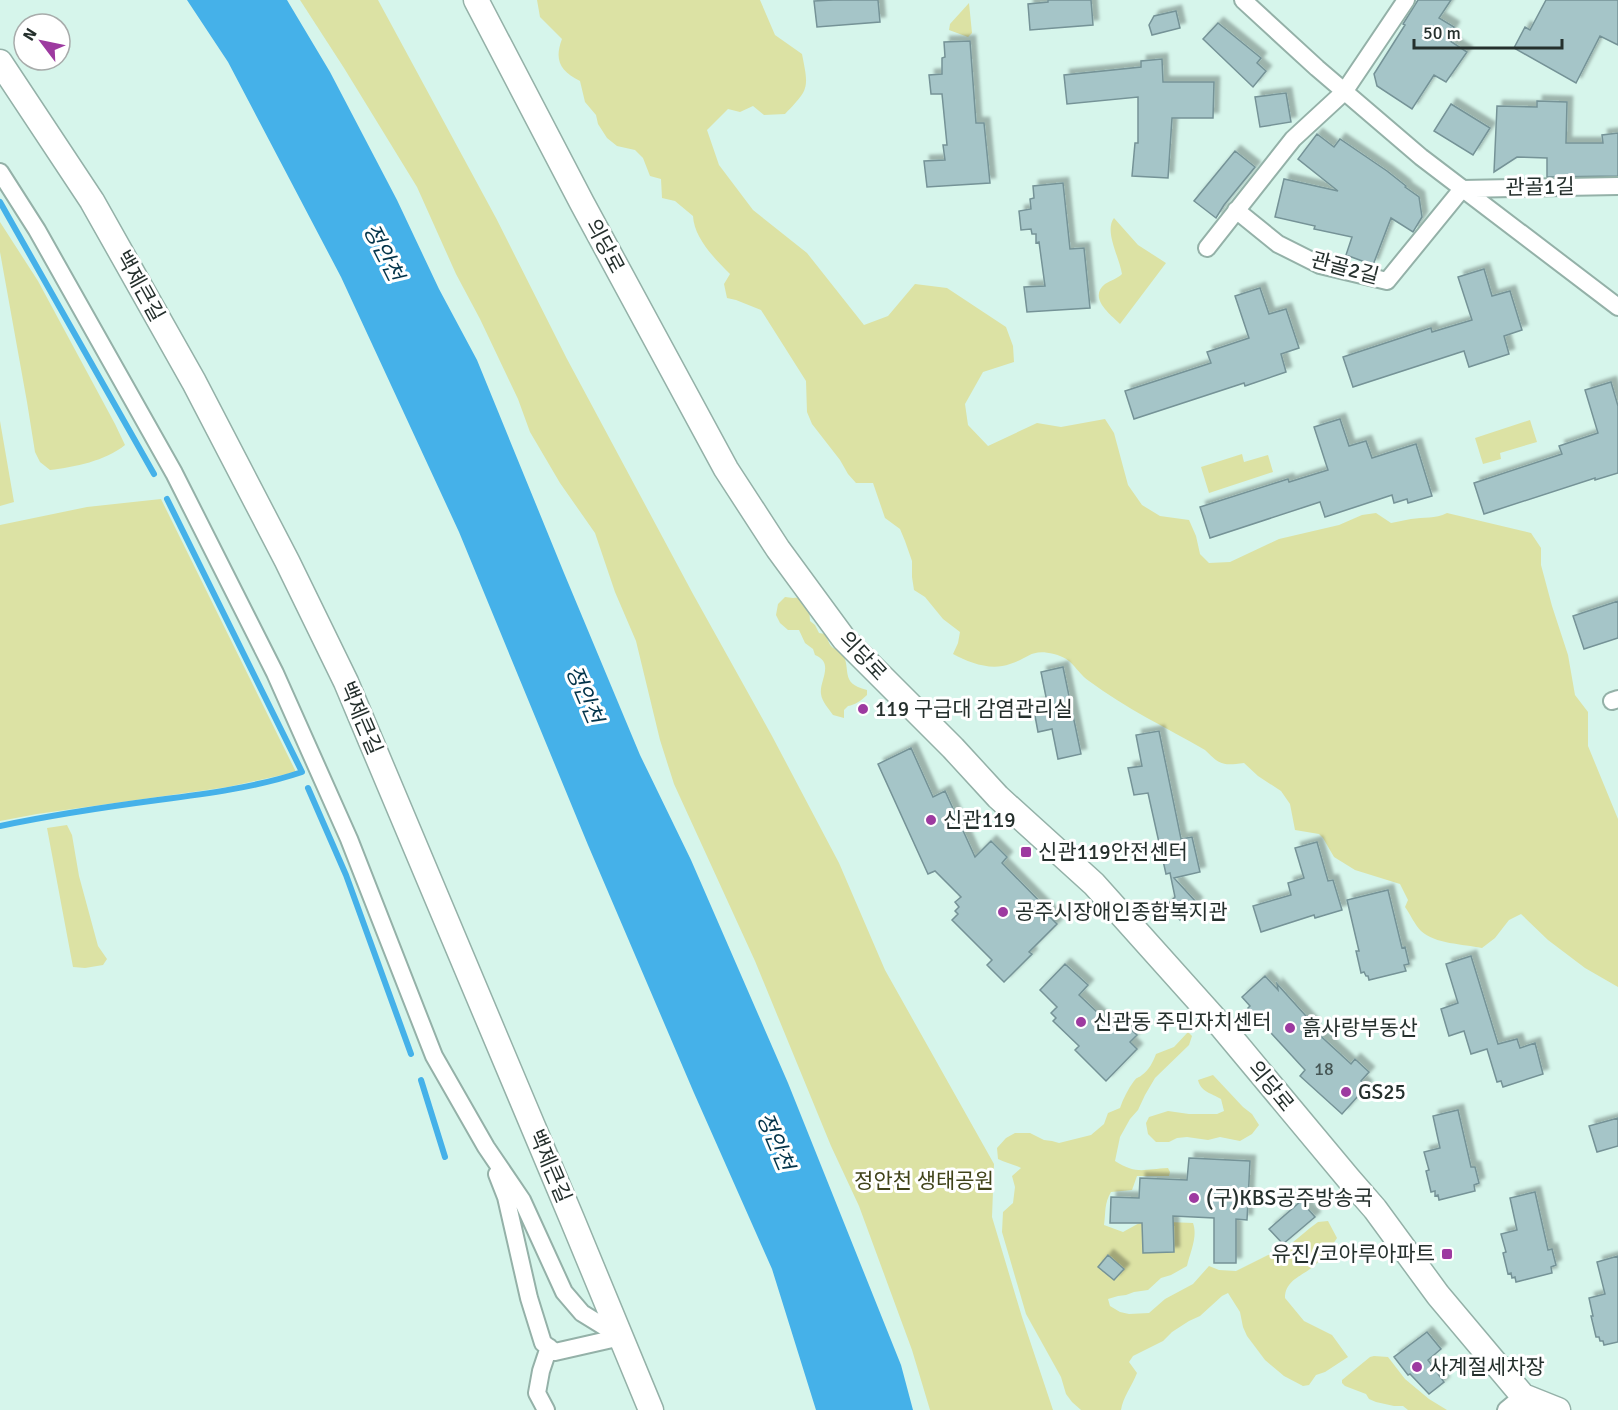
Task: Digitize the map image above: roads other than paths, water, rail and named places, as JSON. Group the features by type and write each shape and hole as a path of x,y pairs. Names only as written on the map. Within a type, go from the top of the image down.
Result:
{"main road":[{"name":"의당로","path":"476,0 582,203 726,469 778,549 844,639 953,748 998,797 1094,884 1224,1028 1375,1209 1518,1405"},
{"name":"백제큰길","path":"0,62 92,201 188,372 287,561 346,682 651,1410"},
{"path":"1518,1405 1558,1410"}],"street":[{"path":"1243,0 1405,144 1618,307"},
{"path":"1208,248 1293,139 1344,92 1406,0"},
{"path":"0,172 38,230 174,473 275,674 349,839 434,1056 486,1147 522,1200 564,1292 582,1312 621,1337"},
{"name":"관골1길","path":"1462,189 1618,186"},
{"name":"관골2길","path":"1236,210 1278,244 1320,265 1387,281 1462,189"},
{"path":"486,1147 506,1197 529,1298 543,1343 555,1352 621,1337"},
{"path":"546,1410 537,1393 549,1347"}],"water":[{"name":"정안천","path":"187,0 287,0 330,72 397,200 439,289 477,360 640,755 691,860 788,1083 901,1365 913,1410 816,1410 772,1269 588,845 459,532 341,277 228,62"}],"waterway":[{"path":"0,202 154,474"},
{"path":"0,826 231,789 268,782 302,772 167,499"},
{"path":"308,788 346,875 411,1054"},
{"path":"421,1080 445,1157"}],"place":[{"name":"119 구급대 감염관리실","path":"863,709"},
{"name":"신관119","path":"931,820"},
{"name":"신관119안전센터","path":"1026,852"},
{"name":"공주시장애인종합복지관","path":"1003,912"},
{"name":"신관동 주민자치센터","path":"1081,1022"},
{"name":"흙사랑부동산","path":"1290,1028"},
{"name":"GS25","path":"1346,1092"},
{"name":"(구)KBS공주방송국","path":"1194,1198"},
{"name":"유진/코아루아파트","path":"1447,1254"},
{"name":"사계절세차장","path":"1417,1367"}],"park label":[{"name":"정안천 생태공원","path":"924,1181"}]}
